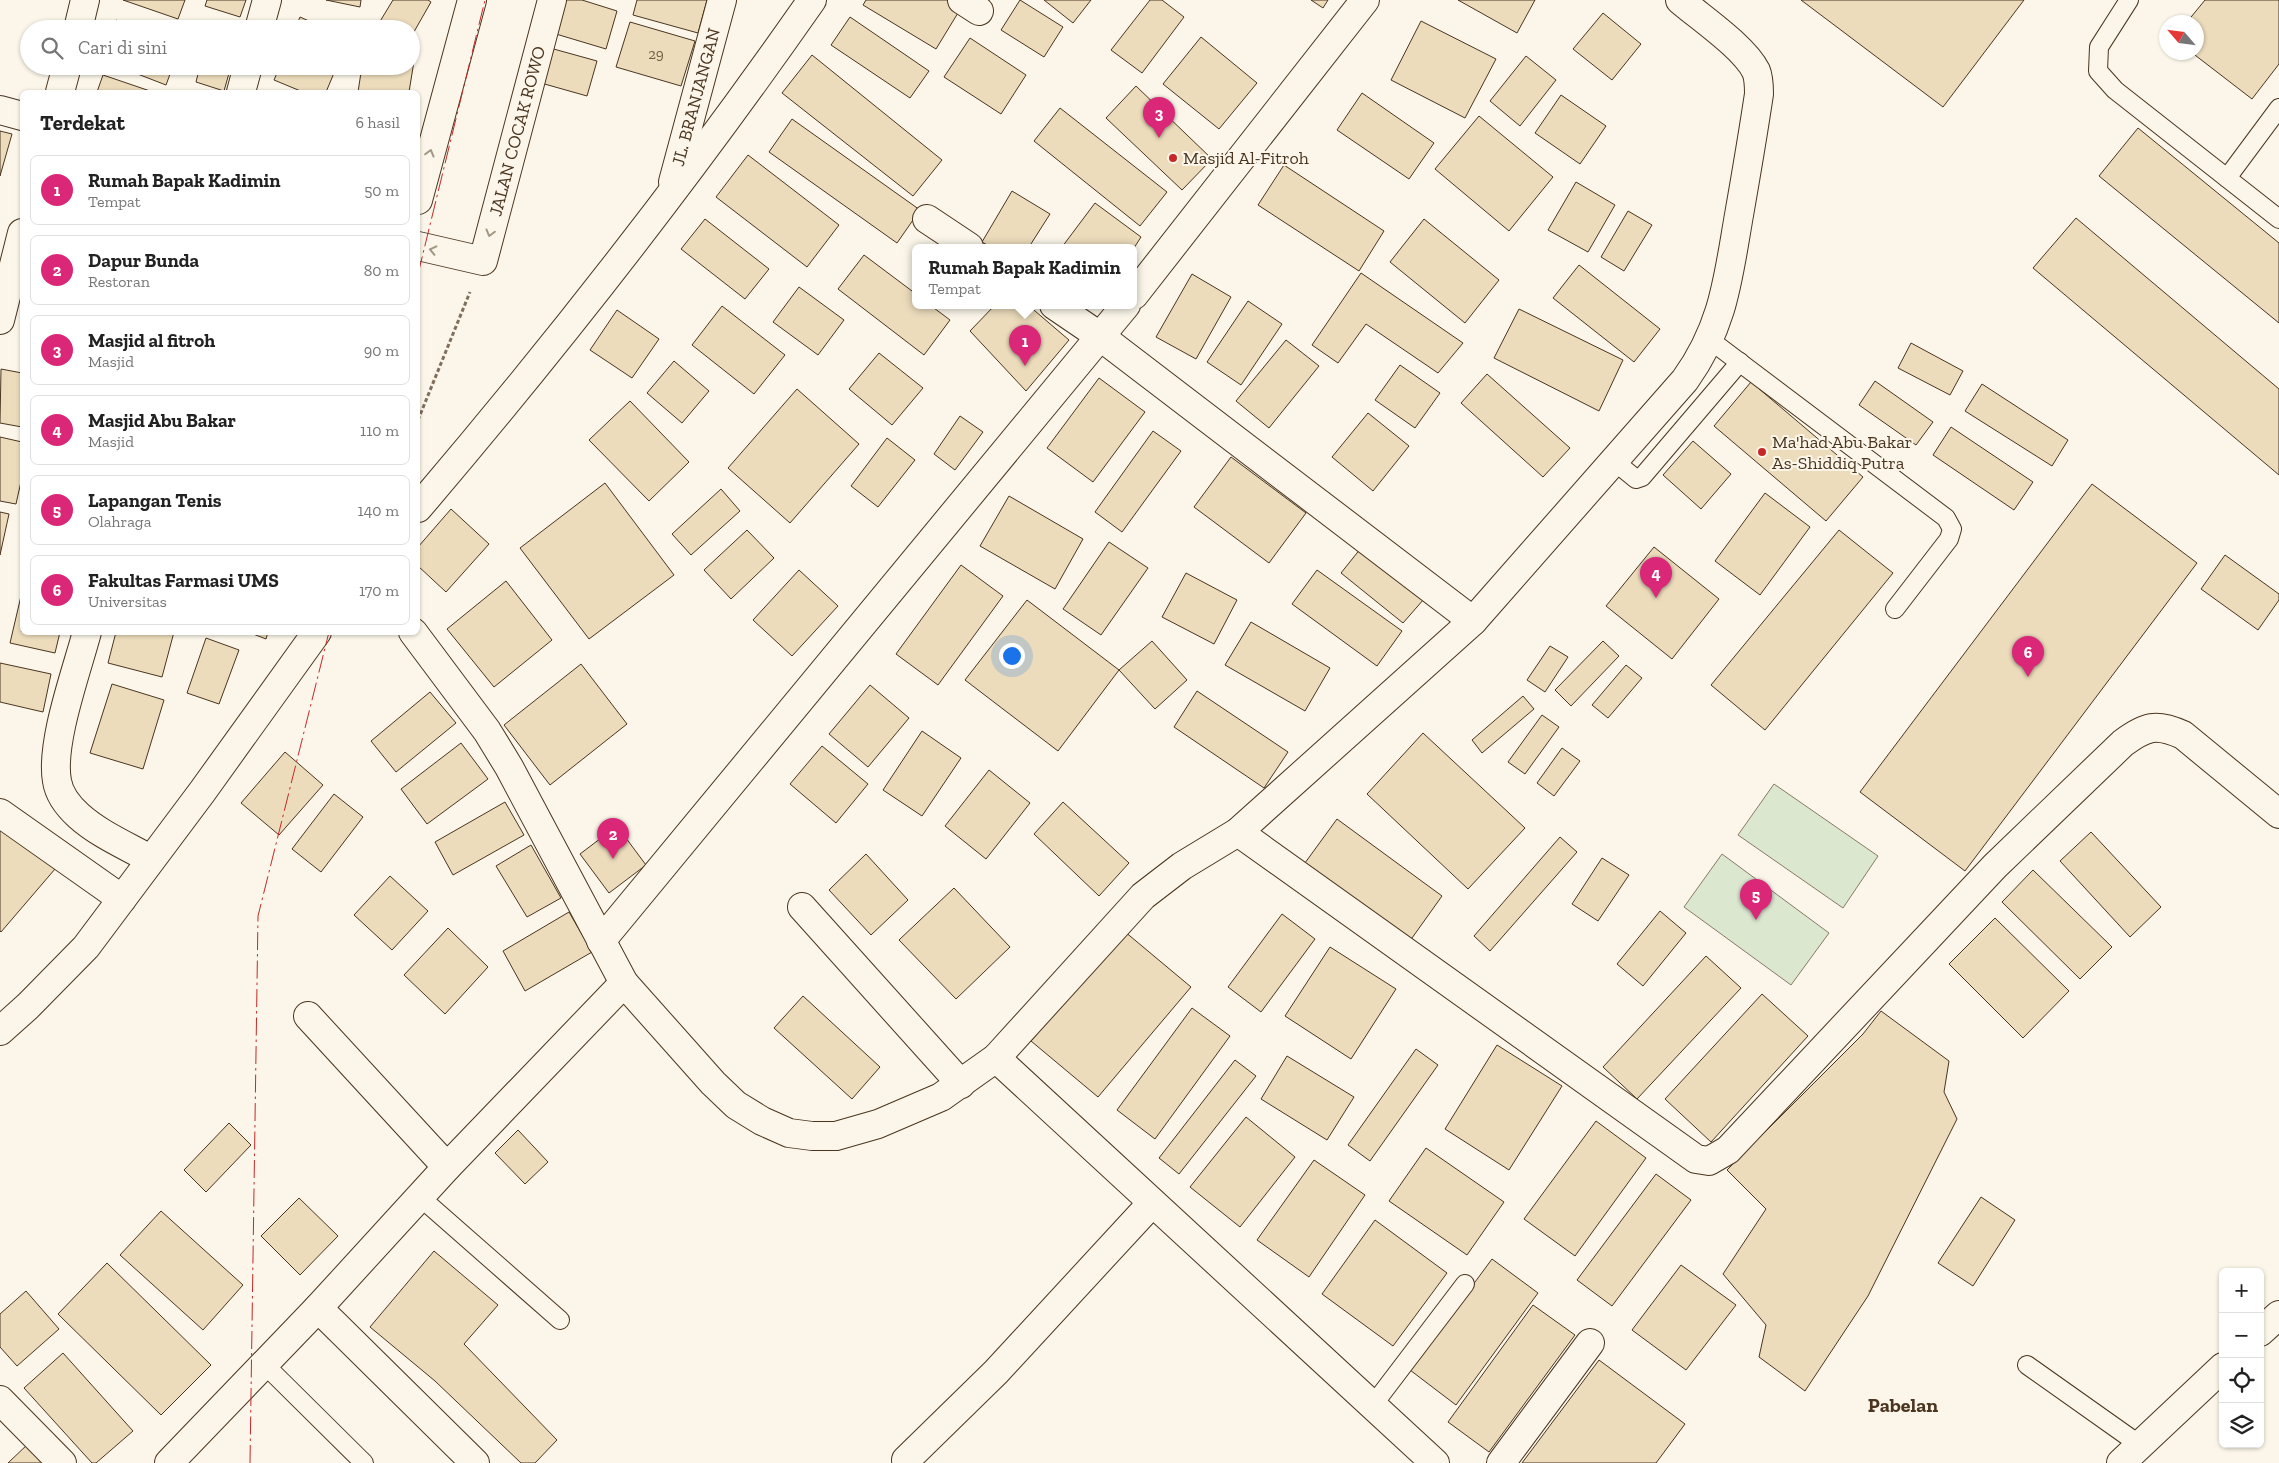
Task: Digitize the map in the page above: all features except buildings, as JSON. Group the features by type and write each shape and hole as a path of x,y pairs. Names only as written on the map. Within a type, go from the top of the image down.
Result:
{"street":[{"path":"80,20 85,0"},
{"path":"261,20 267,0"},
{"path":"420,193 472,0"},
{"name":"JALAN COCAK ROWO","path":"483,261 552,0"},
{"name":"JL. BRANJANGAN","path":"670,196 722,0"},
{"path":"420,506 500,411 670,196 812,0"},
{"path":"1137,291 1365,0"},
{"path":"414,635 487,731 509,767 624,983 713,1083 736,1105 762,1121 789,1133 812,1136 836,1136 858,1131 941,1097 996,1058 1143,896 1182,866 1238,832 1473,621 1685,380 1710,340 1726,290 1756,114 1759,81 1756,72 1742,53 1680,0"},
{"path":"61,90 65,75"},
{"path":"242,90 246,75"},
{"path":"0,110 20,115"},
{"path":"927,219 964,244"},
{"path":"0,320 20,241"},
{"path":"420,246 483,261"},
{"path":"1060,309 1101,337 1473,621"},
{"path":"601,942 1123,309"},
{"path":"87,635 62,720 56,768 57,782 65,799 79,816 94,828 150,860"},
{"path":"0,1031 28,1006 86,947 202,792 315,635"},
{"path":"1238,832 1696,1159 1709,1161 1728,1150 1995,866 2123,743 2138,732 2153,727 2167,728 2183,735 2279,814"},
{"path":"0,813 122,899"},
{"path":"802,907 961,1084"},
{"path":"168,1463 318,1308 446,1168 624,983"},
{"path":"308,1016 446,1168"},
{"path":"996,1058 1435,1463"},
{"path":"906,1460 996,1372 1152,1203"},
{"path":"318,1308 475,1463"},
{"path":"2264,1328 2279,1315"},
{"path":"1501,1463 1590,1343"},
{"path":"2130,1454 2219,1372"},
{"path":"0,1400 62,1463"}],"lane":[{"path":"2129,0 2099,47 2098,71 2115,90 2279,218"},
{"path":"2227,178 2279,108"},
{"path":"1710,340 1946,518 1952,529 1949,539 1895,609"},
{"path":"1614,461 1630,476 1636,479 1642,477 1740,362"},
{"path":"420,1197 560,1320"},
{"path":"1372,1405 1465,1284"},
{"path":"264,1364 364,1463"},
{"path":"2027,1366 2130,1454"}],"path":[{"path":"420,415 483,261"}],"green space":[{"path":"1774,784 1878,856 1843,908 1738,835"},
{"path":"1722,854 1829,933 1791,985 1684,907"}],"power":[{"path":"420,266 485,0"},
{"path":"250,1463 258,916 328,635"}],"place":[{"name":"Masjid al fitroh","path":"1159,138"},
{"name":"Masjid Al-Fitroh","path":"1173,158"},
{"name":"Rumah Bapak Kadimin","path":"1025,366"},
{"name":"Ma'had Abu Bakar As-Shiddiq Putra","path":"1762,452"},
{"name":"Masjid Abu Bakar","path":"1656,598"},
{"name":"Fakultas Farmasi UMS","path":"2028,677"},
{"name":"Dapur Bunda","path":"613,859"},
{"name":"Lapangan Tenis","path":"1756,920"}],"district":[{"name":"Pabelan","path":"1903,1405"}]}
